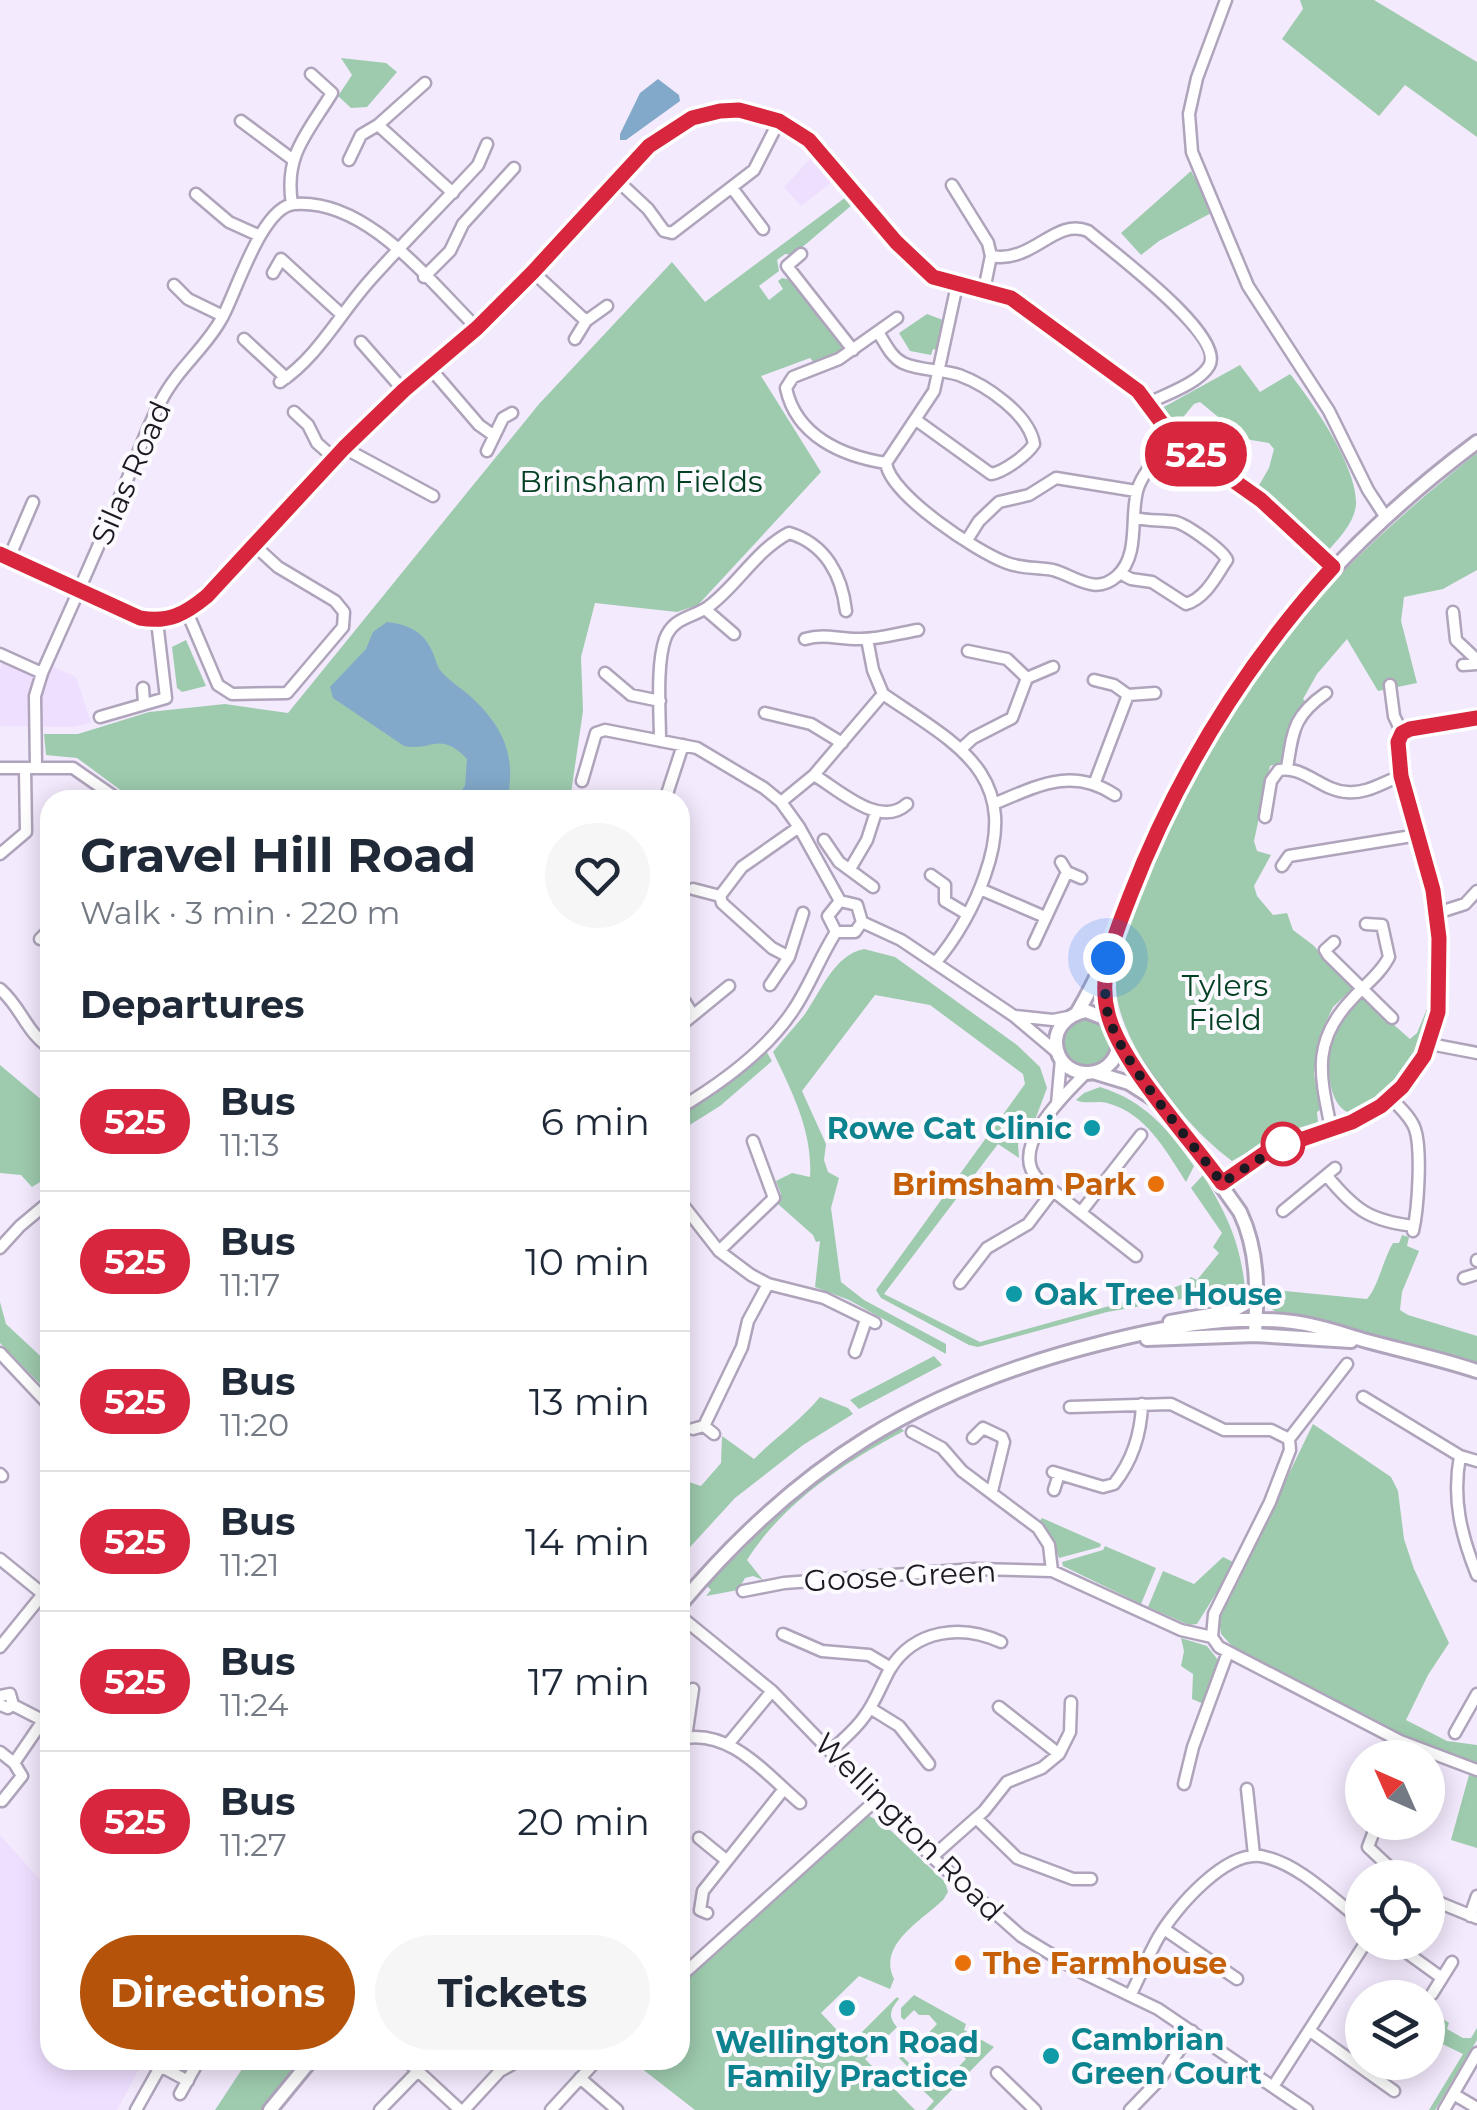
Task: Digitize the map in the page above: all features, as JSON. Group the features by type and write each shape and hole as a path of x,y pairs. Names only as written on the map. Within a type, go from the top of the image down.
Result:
{"main road":[{"path":"1160,1103 1129,1083 1075,1072 1060,1057 1058,1031 1073,1015 1108,958 1147,854 1213,725 1268,644 1333,567 1385,516 1477,442"},
{"path":"1108,958 1105,996 1109,1020 1119,1042 1240,1212 1252,1244 1257,1297 1255,1328"},
{"path":"1073,1015 1094,1012 1109,1020"},
{"path":"1090,1073 1112,1061 1119,1042"},
{"path":"690,1595 765,1514 855,1444 930,1402 1041,1359 1154,1330 1178,1319 1232,1310 1257,1297"},
{"path":"1154,1330 1314,1325 1477,1372"},
{"path":"1114,1340 1255,1328"},
{"path":"270,2110 303,2070"}],"street":[{"path":"1226,0 1197,78 1189,114 1192,152 1248,286 1329,411 1385,516"},
{"path":"311,74 332,93 292,159 288,178 292,204 348,214 370,226 477,328"},
{"path":"349,160 361,134 378,125 425,83"},
{"path":"33,502 4,556 140,618 157,621 187,612 344,448 533,272 663,134 692,118 739,110 779,121 809,140 933,277 1011,298 1138,391 1173,438 1261,500 1333,567"},
{"path":"241,121 292,159"},
{"path":"618,180 668,233 732,188 760,162 779,121"},
{"path":"378,125 452,193"},
{"path":"244,339 283,380 318,350 341,314 478,165 488,144"},
{"path":"424,276 450,251 463,224 514,168"},
{"path":"952,185 983,234 991,256 984,290"},
{"path":"732,188 763,230"},
{"path":"196,194 229,222 260,236"},
{"name":"Silas Road","path":"0,854 26,832 36,696 42,672 161,400 223,316 260,236 277,211 292,204"},
{"path":"991,256 1018,256 1064,229 1077,226 1180,310 1206,342 1212,363 1204,374 1149,403"},
{"path":"802,254 787,266 853,350"},
{"path":"273,273 281,259 341,314"},
{"path":"533,272 586,321"},
{"path":"174,285 188,299 223,316"},
{"path":"957,285 934,391 886,463 890,480 967,540 1006,563 1029,570 1056,571 1084,584 1109,582 1120,574 1128,560 1136,491 1173,438"},
{"path":"575,339 586,321 608,306"},
{"path":"886,463 864,460 820,440 805,427 786,388 793,377 816,370 853,350 897,318"},
{"path":"878,332 903,362 960,376 1003,403 1026,423 1034,444 1003,470 991,474 916,420"},
{"path":"361,342 404,390"},
{"path":"430,368 479,425 494,435"},
{"path":"294,412 334,458"},
{"path":"487,451 503,418 512,413"},
{"path":"344,448 433,496"},
{"path":"967,540 979,521 999,502 1029,495 1056,478 1136,491"},
{"path":"1120,574 1152,582 1186,604 1196,602 1227,560 1220,548 1184,525 1135,518"},
{"path":"660,742 665,640 674,624 705,609 761,551 789,533 797,535 834,566 843,586 846,611"},
{"path":"187,612 218,685 227,692 280,696 295,688 343,626 344,612 335,601 278,567 254,545"},
{"path":"705,609 734,634"},
{"path":"1453,612 1456,640 1476,660 1463,665"},
{"path":"100,717 166,698 157,621"},
{"path":"805,639 822,634 867,640 918,630"},
{"path":"867,640 883,694 961,750 986,782 996,803 992,856 980,889 935,963"},
{"path":"968,652 1007,659 1027,678"},
{"path":"0,654 42,672"},
{"path":"961,750 973,738 1012,718 1027,678 1052,667"},
{"path":"605,673 632,695 660,701"},
{"path":"1094,680 1114,685 1128,695 1155,693"},
{"path":"1222,1183 1268,1151 1362,1117 1391,1098 1418,1067 1430,1044 1438,1012 1437,914 1401,776 1398,748 1402,733 1394,716 1390,685"},
{"path":"142,688 144,704"},
{"path":"1288,768 1289,744 1297,721 1326,692"},
{"path":"781,802 814,775 883,694"},
{"path":"1096,782 1128,695"},
{"path":"765,713 810,724 842,743"},
{"path":"1402,733 1477,718"},
{"path":"582,781 596,733 605,730 697,748 781,802 840,901 857,905 862,922"},
{"path":"668,790 684,745"},
{"path":"0,768 73,768 105,790"},
{"path":"1288,768 1343,792 1362,792 1401,776"},
{"path":"1266,817 1273,776 1288,768"},
{"path":"814,775 876,812 895,812 907,804"},
{"path":"996,803 1047,782 1096,782 1115,795"},
{"path":"850,869 867,840 876,812"},
{"path":"720,896 742,867 799,827"},
{"path":"1282,866 1290,856 1418,835"},
{"path":"824,840 839,862 873,887"},
{"path":"1034,943 1064,866 1082,878"},
{"path":"931,875 945,885 944,901 966,914"},
{"path":"694,889 720,896"},
{"path":"980,889 1045,917"},
{"path":"1437,914 1466,904 1477,890"},
{"path":"720,896 722,903 788,958"},
{"path":"840,901 830,910 831,928 848,934 862,922"},
{"path":"770,985 788,958 803,913"},
{"path":"862,922 892,934 1014,1016 1060,1057 1057,1105"},
{"path":"1331,1128 1320,1074 1324,1038 1341,1011 1396,950 1382,925 1366,924"},
{"path":"690,1101 728,1075 780,1026 794,1009 836,932"},
{"path":"1334,942 1326,950 1328,955 1392,1018"},
{"path":"690,1019 728,986"},
{"path":"0,989 40,1040"},
{"path":"690,1010 694,1016"},
{"path":"1014,1016 1052,1020 1073,1015"},
{"path":"1430,1044 1477,1053"},
{"path":"1090,1073 1057,1105 1033,1138 1028,1151 1032,1173 1136,1256"},
{"path":"1283,1211 1331,1172 1345,1198 1363,1212 1414,1229 1417,1135 1412,1121 1391,1098"},
{"path":"1081,1212 1141,1135"},
{"path":"719,1251 774,1198 753,1141"},
{"path":"960,1283 976,1271 991,1245 1023,1229 1053,1191"},
{"path":"0,1248 40,1210"},
{"path":"690,1214 719,1251 768,1284 824,1298 871,1321 855,1352"},
{"path":"1464,1278 1477,1274"},
{"path":"704,1430 742,1347 748,1321 768,1284"},
{"path":"3,1361 40,1396"},
{"path":"1212,1637 1214,1614 1270,1502 1290,1450 1288,1438 1347,1364"},
{"path":"1363,1398 1378,1398 1460,1456 1477,1461"},
{"path":"1054,1490 1056,1473 1116,1489 1140,1430 1142,1404"},
{"path":"1070,1407 1171,1404 1224,1430 1272,1430 1288,1438"},
{"path":"1082,1421 1083,1408"},
{"path":"972,1438 982,1428 1002,1437 992,1491"},
{"path":"912,1432 942,1448 962,1470 1046,1536 1052,1571"},
{"path":"1460,1456 1456,1505 1477,1574"},
{"path":"0,1559 40,1590"},
{"name":"Goose Green","path":"747,1588 975,1570 1052,1571 1181,1630 1212,1637 1228,1652 1400,1741 1477,1770"},
{"path":"0,1646 40,1602"},
{"name":"Wellington Road","path":"690,1624 772,1691 932,1858 1032,1944 1076,1970 1131,1994 1307,2110"},
{"path":"831,1751 862,1721 902,1654 932,1635 954,1630 973,1631 995,1640 994,1624"},
{"path":"784,1634 805,1637 836,1654 869,1655 891,1668"},
{"path":"1184,1784 1193,1747 1228,1652"},
{"path":"690,1707 694,1689"},
{"path":"730,1743 772,1691"},
{"path":"0,1696 10,1694 6,1705 40,1720"},
{"path":"1455,1733 1477,1694"},
{"path":"932,1858 1008,1782 1042,1768 1059,1754 1070,1732 1071,1702"},
{"path":"870,1708 907,1734 929,1764"},
{"path":"999,1708 1059,1754"},
{"path":"14,1763 40,1730"},
{"path":"690,1739 730,1743 800,1803"},
{"path":"0,1752 22,1776 2,1801"},
{"path":"706,1913 700,1910 703,1891 784,1789"},
{"path":"1245,1795 1254,1855"},
{"path":"690,1969 875,1801"},
{"path":"976,1818 1017,1858 1087,1880 1081,1893"},
{"path":"698,1838 726,1860"},
{"path":"1370,1840 1368,1847 1382,1860"},
{"path":"1131,1994 1164,1929 1182,1906 1239,1858 1254,1855 1279,1862 1345,1910"},
{"path":"1445,1905 1474,1917 1477,1896"},
{"path":"1164,1929 1228,1977"},
{"path":"1274,2085 1355,1960"},
{"path":"1417,1960 1442,1978 1452,1962"},
{"path":"1130,2110 1160,2079 1192,2031"},
{"path":"1310,2031 1391,2085"},
{"path":"1444,2110 1477,2052"},
{"path":"136,2110 158,2070"},
{"path":"172,2070 188,2081"},
{"path":"180,2094 194,2070"},
{"path":"380,2110 418,2071 462,2110 502,2070"},
{"path":"551,2110 587,2070"},
{"path":"998,2073 1035,2110"},
{"path":"580,2078 616,2110"},
{"path":"1455,2094 1477,2108"}],"shaded area":[{"path":"811,158 832,182 801,206 784,187"},
{"path":"3,661 31,674 53,667 76,677 91,723 74,727 0,726"},
{"path":"0,1835 40,1880 40,2070 139,2070 117,2110 0,2110"}],"green space":[{"path":"1300,0 1374,0 1477,62 1477,137 1405,85 1379,116 1282,39 1303,9"},
{"path":"341,58 386,63 397,72 367,107 351,108 338,96 352,75"},
{"path":"1191,171 1213,212 1141,255 1121,233"},
{"name":"Brinsham Fields","path":"846,197 852,205 793,255 785,254 777,260 779,271 759,286 769,300 783,289 778,281 791,280 842,345 841,353 816,365 810,358 761,376 821,472 698,605 677,612 595,603 581,657 583,711 571,790 120,790 77,758 46,755 44,734 78,734 149,712 225,704 288,713 539,404 672,262 705,302"},
{"path":"927,314 943,320 938,350 933,349 931,355 910,351 899,333"},
{"path":"1240,365 1260,392 1290,374 1342,454 1355,489 1355,511 1328,551 1258,487 1274,449 1269,443 1245,439 1200,402 1175,427 1162,408"},
{"name":"Tylers Field","path":"1477,453 1477,570 1443,589 1404,597 1401,621 1417,683 1378,691 1347,639 1317,674 1289,730 1281,762 1270,766 1254,841 1257,851 1271,855 1254,886 1257,896 1273,915 1287,913 1293,930 1313,945 1353,988 1333,1007 1320,1035 1314,1074 1318,1122 1282,1133 1232,1161 1176,1107 1129,1035 1116,988 1125,928 1184,793 1213,739 1261,666 1362,553"},
{"path":"186,640 206,686 182,692 177,688 172,647"},
{"path":"864,949 895,957 1017,1045 1040,1067 1047,1088 1035,1120 1018,1144 1019,1158 998,1144 884,1294 980,1342 1167,1290 1191,1277 1197,1280 1219,1253 1213,1247 1222,1233 1191,1188 1203,1175 1231,1229 1245,1288 1107,1312 978,1347 881,1298 876,1290 1025,1084 1023,1074 930,1005 875,995 802,1091 826,1144 824,1160 828,1172 839,1178 831,1208 841,1282 864,1300 946,1344 946,1354 849,1300 815,1287 820,1241 816,1242 778,1204 781,1194 776,1181 792,1173 810,1177 810,1160 800,1113 773,1052 805,1014 836,966"},
{"path":"1362,997 1410,1039 1417,1033 1427,1009 1430,1011 1422,1043 1404,1074 1378,1099 1347,1112 1331,1089 1329,1056 1342,1021"},
{"path":"1087,1019 1104,1026 1111,1043 1104,1060 1087,1067 1070,1060 1063,1043 1070,1026"},
{"path":"766,1051 772,1061 720,1106 690,1125 690,1109"},
{"path":"0,1065 40,1099 40,1182 32,1187 21,1175 0,1173"},
{"path":"1100,1087 1143,1108 1165,1128 1194,1166 1186,1182 1154,1135 1133,1115 1107,1103 1076,1100"},
{"path":"1402,1235 1409,1237 1407,1246 1419,1251 1402,1292 1400,1310 1477,1336 1477,1363 1382,1336 1282,1317 1268,1306 1264,1293 1275,1290 1367,1299 1393,1243 1399,1243"},
{"path":"0,1302 6,1324 40,1356 40,1384 0,1343"},
{"path":"934,1356 942,1365 859,1409 850,1400"},
{"path":"820,1397 848,1408 853,1414 803,1445 735,1498 690,1547 690,1482 701,1486 721,1463 722,1436 754,1459"},
{"path":"1313,1424 1391,1477 1398,1491 1404,1539 1414,1569 1449,1643 1406,1720 1447,1741 1477,1745 1477,1764 1445,1753 1445,1740 1414,1740 1232,1646 1221,1634 1219,1618"},
{"path":"900,1427 904,1431 838,1470 778,1520 747,1560 763,1580 745,1578 738,1590 706,1596 711,1590 707,1586 797,1498 845,1461"},
{"path":"1042,1518 1101,1544 1100,1547 1059,1558 1051,1536 1039,1522"},
{"path":"1105,1546 1156,1568 1141,1604 1063,1566 1062,1562 1103,1550"},
{"path":"1223,1557 1235,1563 1197,1624 1189,1625 1148,1607 1163,1571 1194,1584"},
{"path":"1181,1638 1207,1646 1218,1660 1204,1704 1192,1699 1193,1674 1181,1666"},
{"path":"1469,1775 1477,1777 1477,1848 1451,1840"},
{"path":"866,1814 886,1826 945,1882 948,1892 943,1900 896,1945 891,1955 894,1979 890,1989 859,1976 821,2013 850,2044 899,1999 891,2013 897,2027 865,2059 915,2110 695,2110 644,2070 690,2070 690,1975"},
{"path":"914,1995 966,2024 964,2030 994,2047 932,2110 926,2110 934,2101 906,2074 910,2069 899,2058 902,2056 932,2086 935,2083 939,2087 966,2059 943,2036 933,2045 924,2038 937,2024 929,2015 919,2015 914,2010 904,2020 901,2017 901,2008"},
{"path":"1445,2020 1449,2023 1447,2029 1463,2038 1471,2038 1477,2028 1477,2040 1435,2110 1429,2110 1463,2054 1445,2045"},
{"path":"241,2070 296,2070 264,2110 215,2110"}],"water":[{"path":"658,79 679,95 680,101 626,140 620,140 640,93"},
{"path":"387,622 407,627 423,637 440,670 470,696 499,730 508,756 509,790 462,790 467,759 457,750 442,744 404,746 333,698 330,687 366,649 373,632"}],"bus line":[{"name":"525","path":"0,554 140,618 157,621 187,612 207,596 344,448 533,272 649,146 692,118 739,110 779,121 809,140 896,242 933,277 1011,298 1138,391 1173,438 1261,500 1333,567 1268,644 1213,725 1147,854 1108,958 1106,1006 1119,1042 1222,1183 1268,1151 1352,1122 1381,1106 1418,1067 1438,1012 1439,938 1428,868 1401,776 1398,742 1402,733 1410,729 1477,718"}],"place":[{"name":"Rowe Cat Clinic","path":"1092,1128"},
{"name":"Brimsham Park","path":"1156,1184"},
{"name":"Oak Tree House","path":"1014,1294"},
{"name":"The Farmhouse","path":"963,1963"},
{"name":"Wellington Road Family Practice","path":"847,2008"},
{"name":"Cambrian Green Court","path":"1051,2056"}],"route":[{"path":"1108,958 1106,1006 1119,1042 1222,1183 1283,1144"}]}
